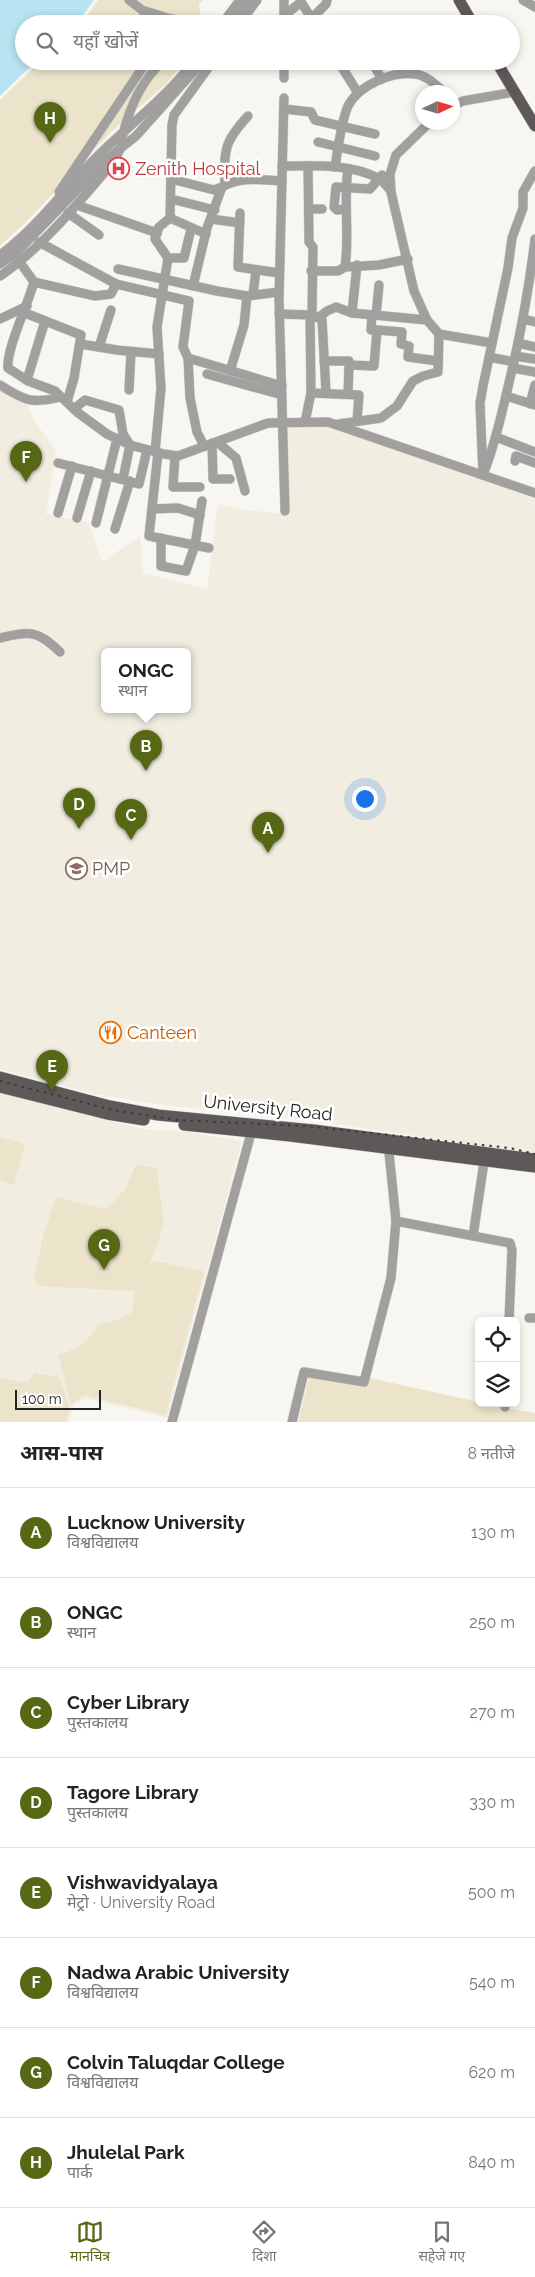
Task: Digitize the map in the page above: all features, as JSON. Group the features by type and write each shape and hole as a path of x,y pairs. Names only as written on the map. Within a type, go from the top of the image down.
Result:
{"main road":[{"path":"459,0 468,15"},
{"path":"501,70 534,124"},
{"name":"University Road","path":"0,1077 119,1108 253,1128"},
{"name":"University Road","path":"0,1087 107,1114 319,1135 484,1162 535,1168"},
{"name":"University Road","path":"388,1145 535,1159"}],"street":[{"path":"129,0 141,9 159,15"},
{"path":"229,15 240,0"},
{"path":"238,15 249,0"},
{"path":"246,15 257,0"},
{"path":"284,0 284,15"},
{"path":"318,15 327,0"},
{"path":"523,0 535,7"},
{"path":"289,15 302,1 310,15"},
{"path":"141,9 145,15"},
{"path":"48,209 141,70"},
{"path":"0,276 19,261 77,205 111,164 120,149 122,135 134,100 147,78 155,70"},
{"path":"0,255 29,230 107,147 171,90 187,70"},
{"path":"0,264 16,253 108,158 136,136 195,70"},
{"path":"175,94 186,92 204,70"},
{"path":"206,70 174,115 172,125 170,218 159,227 155,239 168,258 157,327 161,388 153,451 152,509 149,536 209,548"},
{"path":"284,78 285,70"},
{"path":"344,70 358,93"},
{"path":"376,70 382,79"},
{"path":"334,167 348,108 358,93 382,79 398,74 416,74 429,79 436,85"},
{"path":"460,102 514,92"},
{"path":"284,98 279,314 286,511"},
{"path":"284,109 311,112 315,120 375,134"},
{"path":"194,286 208,227 224,186 224,159 227,142 232,133 248,116"},
{"path":"422,130 396,155 390,174 391,192 414,291 427,320 439,334 492,343"},
{"path":"318,142 374,156"},
{"path":"282,166 348,169 380,178 391,192"},
{"path":"305,422 311,393 313,316 311,272 313,247 309,242 308,166"},
{"path":"345,188 348,169"},
{"path":"483,475 480,402 508,268 512,238 523,208 523,192 535,171"},
{"path":"345,266 348,244 345,209 337,210 334,207 336,187 370,189 384,174 390,174"},
{"path":"171,179 214,190 232,181 248,179 282,181"},
{"path":"171,199 214,210"},
{"path":"77,205 157,233"},
{"path":"309,209 322,209"},
{"path":"68,213 99,234"},
{"path":"240,213 238,267 279,272"},
{"path":"170,218 185,223 191,229"},
{"path":"191,229 240,223"},
{"path":"168,258 184,258 191,229"},
{"path":"483,475 496,437 516,362 518,343 530,288 535,239"},
{"path":"39,242 116,284 188,301 183,347 188,358 190,398 197,432 211,444 236,458 245,491"},
{"path":"311,272 338,271 345,266 379,265 408,260"},
{"path":"19,261 34,282 95,296 111,294 116,284"},
{"path":"352,313 357,265"},
{"path":"118,269 250,296 279,292"},
{"path":"230,372 244,325 256,270"},
{"path":"34,282 26,310 7,357 8,368 27,380 55,391 67,403 107,434 130,445 175,456 268,423 328,422 535,492"},
{"path":"379,285 371,330 402,332 401,344 409,346 408,357 438,361"},
{"path":"313,316 336,307 352,313 427,320"},
{"path":"0,320 26,310 46,321 81,335 74,378 67,403"},
{"path":"99,347 111,310"},
{"path":"279,314 313,316 322,319 326,392"},
{"path":"523,319 535,322"},
{"path":"27,380 46,321"},
{"path":"349,365 374,366 377,330"},
{"path":"338,424 381,418 397,406 413,381 438,372 439,334"},
{"path":"518,343 535,347"},
{"path":"80,344 131,352 159,354"},
{"path":"129,390 131,352"},
{"path":"489,357 516,362 535,372"},
{"path":"188,358 282,391"},
{"path":"516,362 535,359"},
{"path":"324,361 349,361 348,394"},
{"path":"207,374 282,391"},
{"path":"0,384 18,396 40,402 67,403 85,400 119,410 123,434 130,445 126,480 115,529"},
{"path":"506,396 533,405 535,384"},
{"path":"311,393 326,392 360,395 357,420"},
{"path":"496,437 535,452"},
{"path":"96,523 117,439"},
{"path":"211,444 213,479 230,480"},
{"path":"519,446 515,458 535,463"},
{"path":"58,462 139,484 153,451"},
{"path":"175,456 173,488 200,487"},
{"path":"58,513 72,466"},
{"path":"77,518 91,470"},
{"path":"160,538 161,566 186,571 195,545 202,501"},
{"path":"152,509 178,508 200,516"},
{"path":"0,638 15,634 34,634 45,637 60,652"},
{"path":"172,1422 253,1128"},
{"path":"292,1422 304,1372 364,1382 391,1278 396,1221 388,1145"},
{"path":"472,1236 484,1162"},
{"path":"396,1221 510,1243 512,1250 509,1317"}],"shaded area":[{"path":"98,0 203,0 199,4 200,15 87,15"},
{"path":"32,70 177,70 167,83 111,132 28,220 0,246 0,100"},
{"path":"0,388 26,403 36,423 56,451 46,514 89,523 102,562 140,536 143,573 207,589 218,504 245,510 288,514 284,426 325,425 535,499 535,1153 306,1120 171,1106 95,1094 0,1069"},
{"path":"0,1093 143,1129 189,1132 242,1141 167,1418 86,1399 74,1405 68,1422 0,1422"},
{"path":"0,1137 25,1144 14,1185 0,1181"},
{"path":"136,1164 157,1169 164,1224 149,1267 155,1261 204,1272 165,1415 84,1395 71,1405 58,1354 77,1348 90,1337 98,1325 120,1319 132,1312 135,1291 38,1286 34,1278 43,1237 56,1197 107,1209 126,1188"},
{"path":"35,1373 59,1377 70,1408 66,1422 0,1422 0,1377 27,1383"},
{"path":"309,1377 366,1386 370,1378 475,1401 475,1407 501,1407 535,1413 535,1422 298,1422"}],"water":[{"path":"0,0 94,0 83,15 15,15 15,70 27,70 0,96"}],"railway":[{"path":"0,1081 113,1110 177,1120 305,1126 510,1148 535,1154"}],"place":[{"name":"Jhulelal Park","path":"50,143"},
{"name":"Zenith Hospital","path":"119,169"},
{"name":"Nadwa Arabic University","path":"26,482"},
{"name":"ONGC","path":"146,771"},
{"name":"Tagore Library","path":"79,829"},
{"name":"Cyber Library","path":"131,840"},
{"name":"Lucknow University","path":"268,853"},
{"name":"PMP","path":"76,869"},
{"name":"Canteen","path":"111,1033"},
{"name":"Vishwavidyalaya","path":"52,1091"},
{"name":"Colvin Taluqdar College","path":"104,1270"}]}
